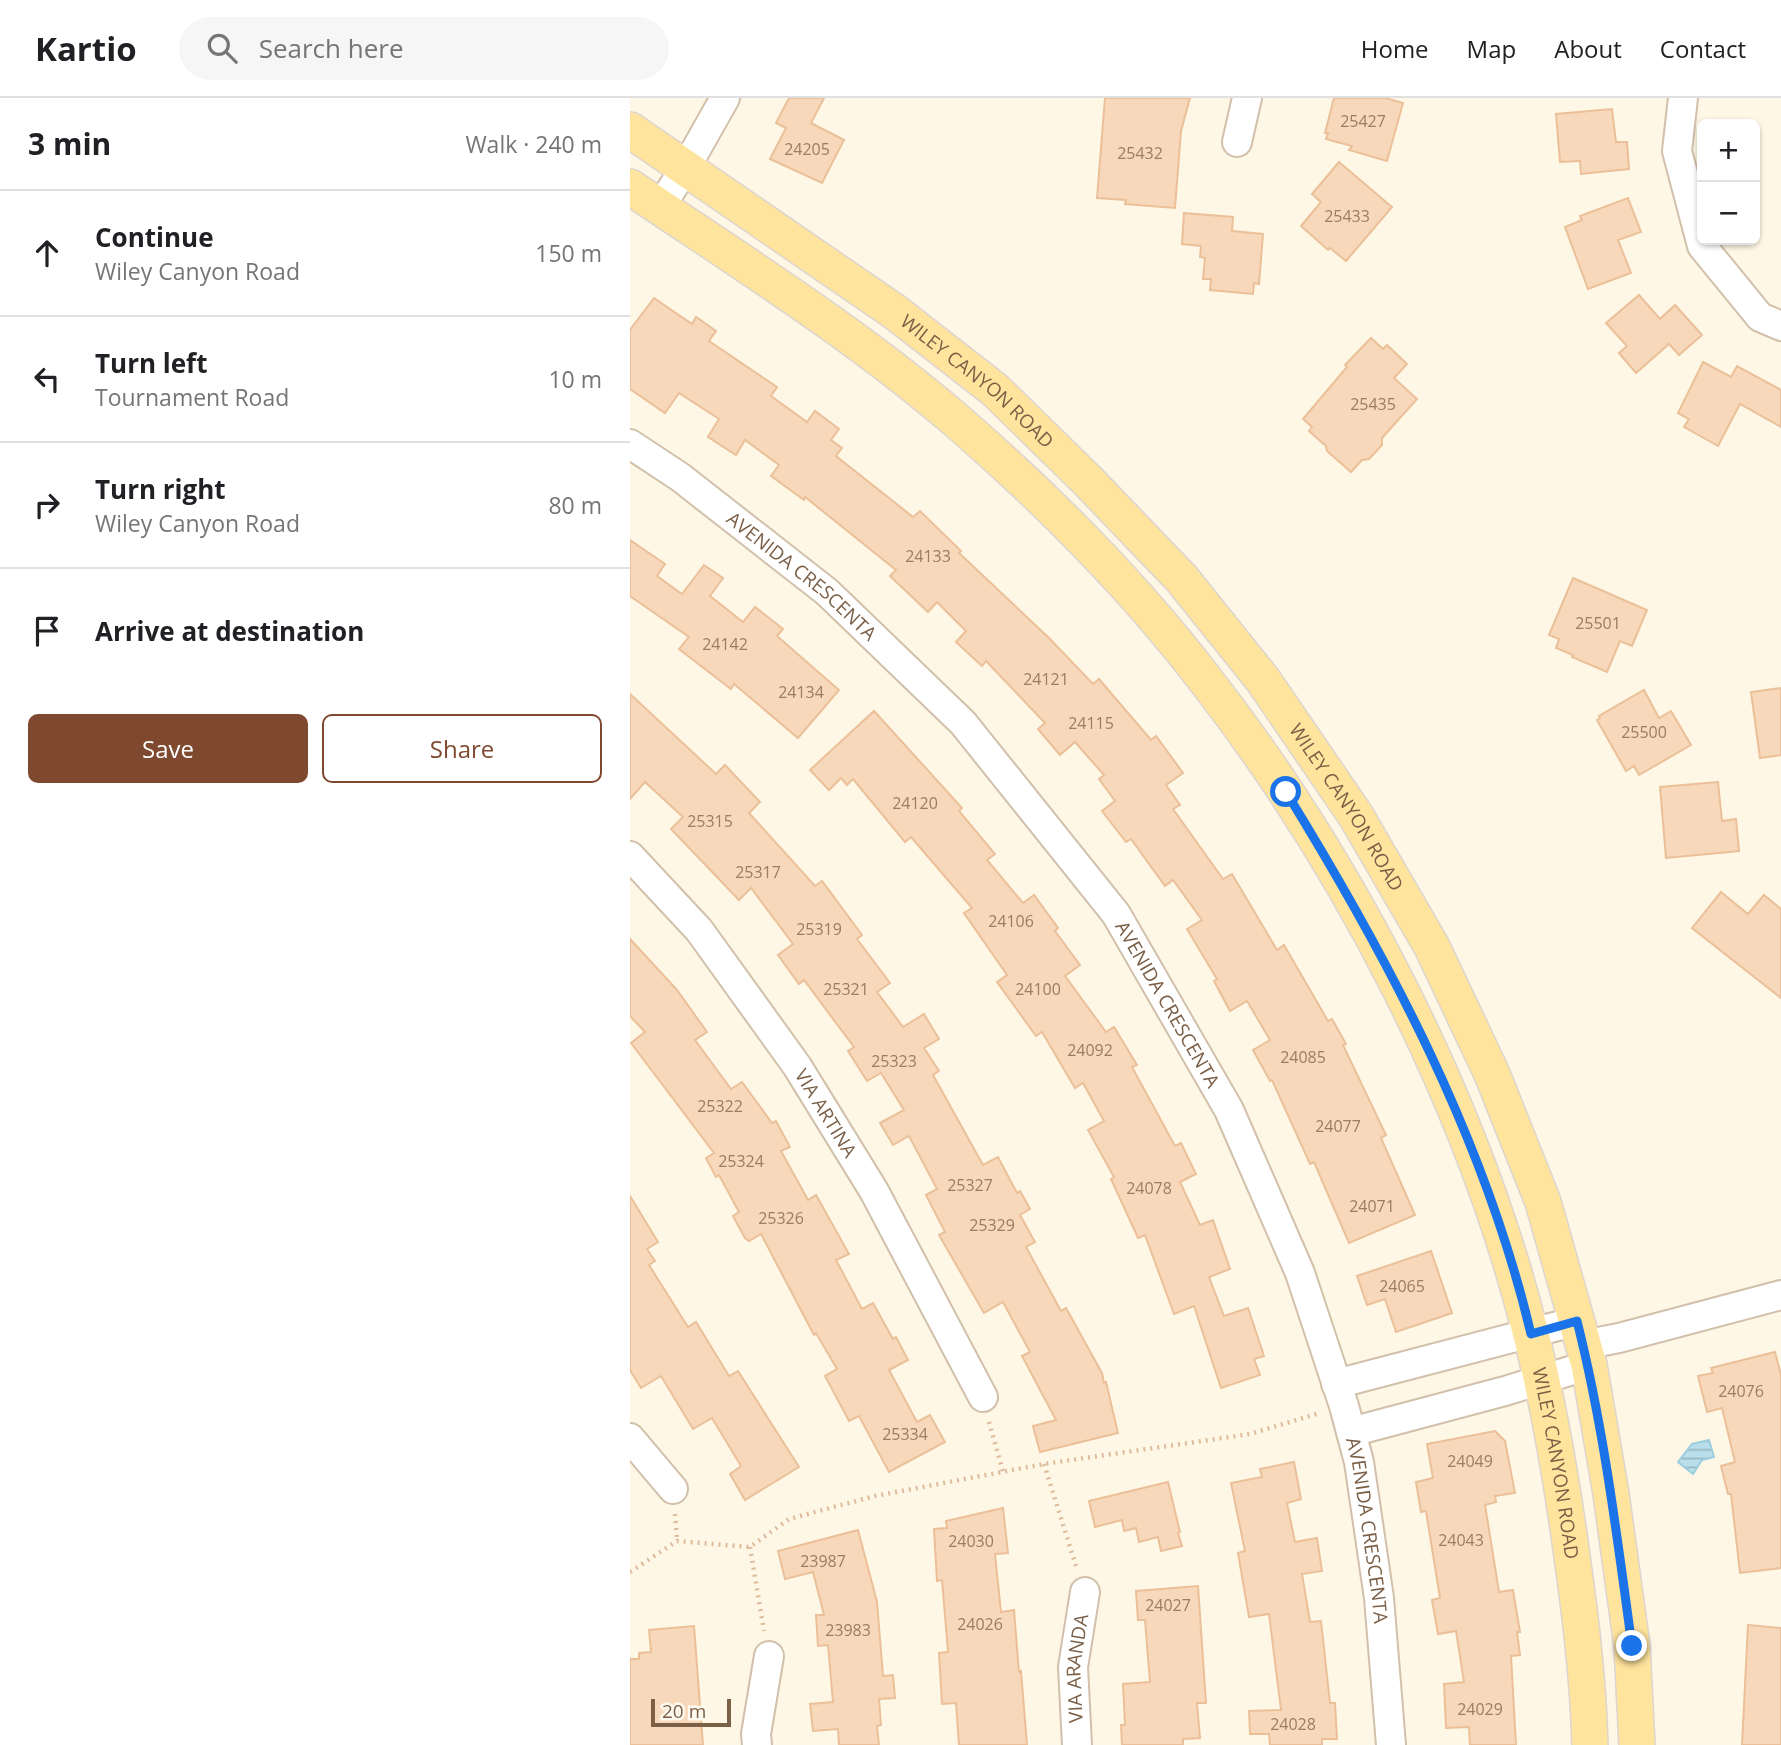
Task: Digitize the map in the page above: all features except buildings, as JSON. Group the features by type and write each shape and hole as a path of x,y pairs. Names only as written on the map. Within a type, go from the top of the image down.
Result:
{"main road":[{"name":"WILEY CANYON ROAD","path":"630,130 895,312 996,390 1182,579 1262,680 1356,816 1432,947 1492,1074 1538,1189 1583,1343 1611,1493 1632,1646 1637,1745"},
{"name":"WILEY CANYON ROAD","path":"630,187 824,316 963,426 1046,503 1129,588 1205,678 1286,792 1388,967 1445,1085 1496,1216 1531,1334 1555,1437 1582,1622 1590,1745"}],"street":[{"path":"660,207 725,98"},
{"path":"1237,142 1247,98"},
{"path":"1683,98 1677,151 1702,246 1760,317 1781,326"},
{"name":"AVENIDA CRESCENTA","path":"630,444 680,477 827,592 963,723 1116,914 1230,1110 1300,1273 1359,1462 1379,1598 1391,1745"},
{"name":"VIA ARTINA","path":"630,856 699,930 797,1066 874,1191 983,1397"},
{"path":"1344,1407 1531,1334 1583,1343 1619,1338 1781,1295"},
{"path":"1344,1407 1504,1391 1541,1379 1583,1343"},
{"path":"630,1438 673,1489"},
{"name":"VIA ARANDA","path":"1077,1745 1073,1667 1085,1592"},
{"path":"757,1745 756,1734 769,1656"}],"path":[{"path":"983,1397 1003,1472"},
{"path":"630,1572 677,1541 750,1547 789,1518 875,1496 1044,1464 1250,1434 1344,1407"},
{"path":"1044,1464 1085,1592"},
{"path":"750,1547 769,1656"}],"water":[{"path":"1709,1440 1714,1457 1702,1460 1693,1474 1678,1462 1692,1444"}],"route":[{"path":"1286,792 1388,967 1445,1085 1496,1216 1531,1334 1577,1321 1589,1365 1611,1493 1632,1646"}]}
